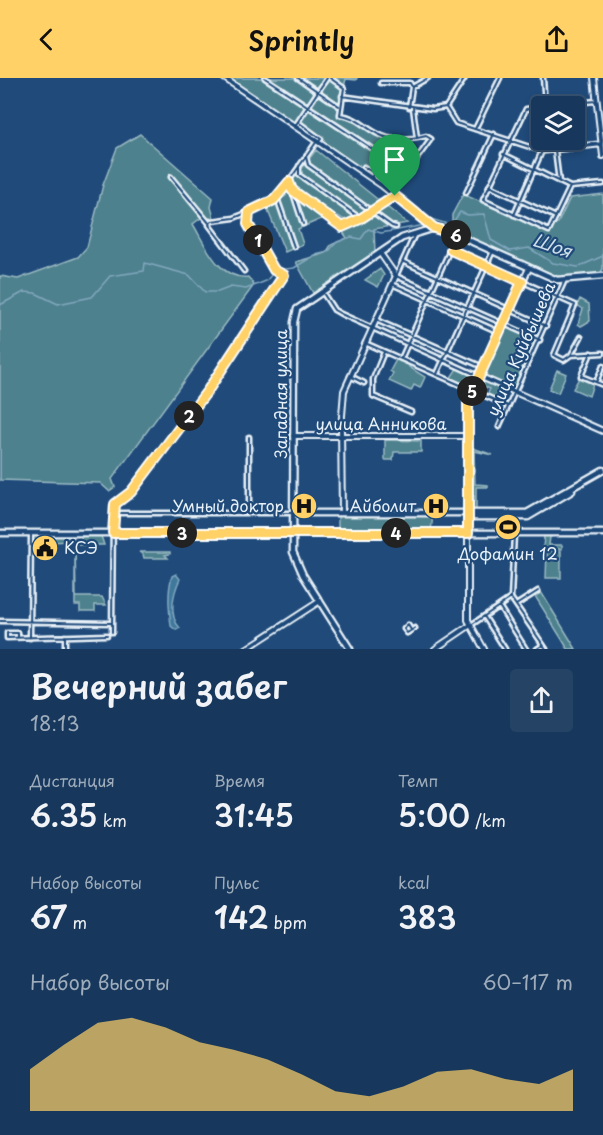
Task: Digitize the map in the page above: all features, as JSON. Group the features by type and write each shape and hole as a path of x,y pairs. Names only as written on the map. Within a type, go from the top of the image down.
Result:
{"main road":[{"name":"Западная улица","path":"350,649 296,561 292,533 294,317 299,306 380,253 414,233 434,228"},
{"path":"434,228 457,235 529,268 565,280 603,276"},
{"path":"293,513 495,515 535,512 603,472"},
{"path":"468,515 468,533"},
{"path":"0,533 603,533"}],"street":[{"path":"224,78 296,124 371,178 434,228"},
{"path":"265,78 394,164"},
{"path":"298,78 339,106"},
{"path":"292,190 342,227 360,219 393,195 430,142 429,136 392,138 382,136 353,116 339,115 343,86 329,78 296,124"},
{"path":"412,87 428,78"},
{"path":"446,107 465,78"},
{"path":"475,129 500,78"},
{"path":"543,78 544,96"},
{"path":"594,78 603,156"},
{"path":"381,83 410,83 412,87 409,107"},
{"path":"342,96 413,108 446,107"},
{"path":"585,101 597,100"},
{"path":"446,107 456,123 542,151 553,150 559,182"},
{"path":"413,108 417,138"},
{"path":"531,108 526,109 483,200 549,231 570,188"},
{"path":"466,193 494,134"},
{"path":"364,167 385,178 404,148 392,138"},
{"path":"209,223 217,219 234,218 277,198 318,142"},
{"path":"585,146 602,144"},
{"path":"514,215 542,151"},
{"path":"503,154 570,188 603,184"},
{"path":"306,157 308,165 396,227"},
{"path":"300,166 300,175 360,219"},
{"path":"371,178 374,172"},
{"path":"171,177 244,271"},
{"path":"289,182 303,224"},
{"path":"489,186 556,218"},
{"path":"277,198 294,247"},
{"path":"112,632 115,504 132,490 208,390 283,277 274,270 248,224 249,212"},
{"path":"342,513 341,436 346,391 350,376 414,233"},
{"path":"401,359 457,235"},
{"path":"451,250 575,306 554,355 564,360 571,355 581,337"},
{"path":"436,375 493,251"},
{"path":"380,253 396,276 540,340"},
{"path":"403,261 546,326"},
{"path":"468,515 468,405 479,375 529,268"},
{"name":"улица Куйбышева","path":"499,428 559,299 565,280"},
{"path":"392,284 499,332"},
{"path":"321,291 338,313 603,431"},
{"path":"376,320 483,367"},
{"path":"365,343 509,406"},
{"path":"384,352 373,379 373,396 411,412"},
{"path":"591,353 581,375 603,385"},
{"path":"571,355 603,353"},
{"path":"596,382 603,366"},
{"path":"350,376 364,383"},
{"name":"улица Анникова","path":"293,436 468,436"},
{"path":"249,437 249,513"},
{"path":"113,513 293,513"},
{"path":"30,533 30,638"},
{"path":"468,533 469,626 484,649"},
{"path":"514,533 511,598 546,649"},
{"path":"516,605 537,591"},
{"path":"435,649 511,598"},
{"path":"246,649 320,602"},
{"path":"499,606 526,649"},
{"path":"484,616 505,649"},
{"path":"0,621 112,623"},
{"path":"411,630 415,628"},
{"path":"7,638 7,633 18,633 18,638 107,635"},
{"path":"65,636 65,649"},
{"path":"537,649 543,645"}],"green space":[{"path":"228,78 357,78 356,80 346,79 337,114 353,117 381,137 411,141 383,183"},
{"path":"140,134 213,198 211,207 214,218 201,218 193,224 208,251 221,267 229,273 248,277 254,285 112,479 115,487 109,491 100,483 0,480 0,276 18,279 78,257 87,247 103,185 117,148"},
{"path":"316,150 407,223 374,229 375,252 313,293 296,262 326,253 331,245 347,238 339,226 344,220 338,216 333,221 328,216 298,229 303,244 285,252 266,206 286,196 284,191"},
{"path":"603,194 603,269 600,274 567,278 556,276 452,230 452,215 462,196 465,195 550,233 558,223 570,198"},
{"path":"380,269 384,275 378,287 365,280"},
{"path":"580,299 589,304 590,321 581,326 578,324 583,309 577,305"},
{"path":"503,326 536,341 514,390 480,375"},
{"path":"397,358 410,364 409,367 425,377 420,388 414,385 411,391 389,381 393,373 390,371"},
{"path":"458,367 472,374 475,380 466,378 462,385 450,379"},
{"path":"557,370 566,374 558,393 549,389"},
{"path":"579,378 593,384 589,396 573,389"},
{"path":"485,379 506,390 505,393 500,392 497,400 487,395 490,389 483,386"},
{"path":"385,440 421,441 421,452 394,452 393,460 385,460"},
{"path":"470,447 493,455 474,451 475,484 488,485 488,487 476,487 476,510 469,510 469,502 474,501 474,496 469,495"},
{"path":"338,515 433,515 431,531 338,530"},
{"path":"34,535 72,536 76,543 70,541 32,543"},
{"path":"83,535 101,536 104,545 78,545"},
{"path":"560,535 550,537 549,545 562,545 562,549 543,549 544,536 515,536"},
{"path":"75,545 76,597 102,597 106,605 95,605 95,611 80,611 80,605 75,605"},
{"path":"547,550 561,551 561,578 546,578"},
{"path":"139,552 170,552 170,554 165,555 168,558 144,558"},
{"path":"538,591 541,592 576,649 568,649 535,596"}],"water":[{"path":"176,574 180,579 175,591 173,611 180,628 176,630 171,626 169,589 172,576"}],"waterway":[{"name":"Шоя","path":"278,270 294,268 315,255 328,252 337,242 351,237 361,239 368,229 381,233 425,225 431,219 451,225 460,212 468,215 484,214 491,240 510,251 529,248 553,263 578,267 603,256"},
{"name":"Шоя","path":"0,305 24,292 35,293 58,304 92,297 110,276 144,271 145,263 189,275 205,292 218,292 231,287 246,289 266,281 274,272"}],"place":[{"name":"Умный доктор","path":"304,506"},
{"name":"Айболит","path":"436,506"},
{"name":"Дофамин 12","path":"508,527"},
{"name":"КСЭ","path":"45,548"}],"route":[{"path":"289,182 292,190 342,227 360,219 395,196 434,228 457,235 451,250 522,282 468,401 468,533 113,533 115,504 131,492 208,390 284,275 274,270 248,224 249,212 277,198 289,182"}]}
